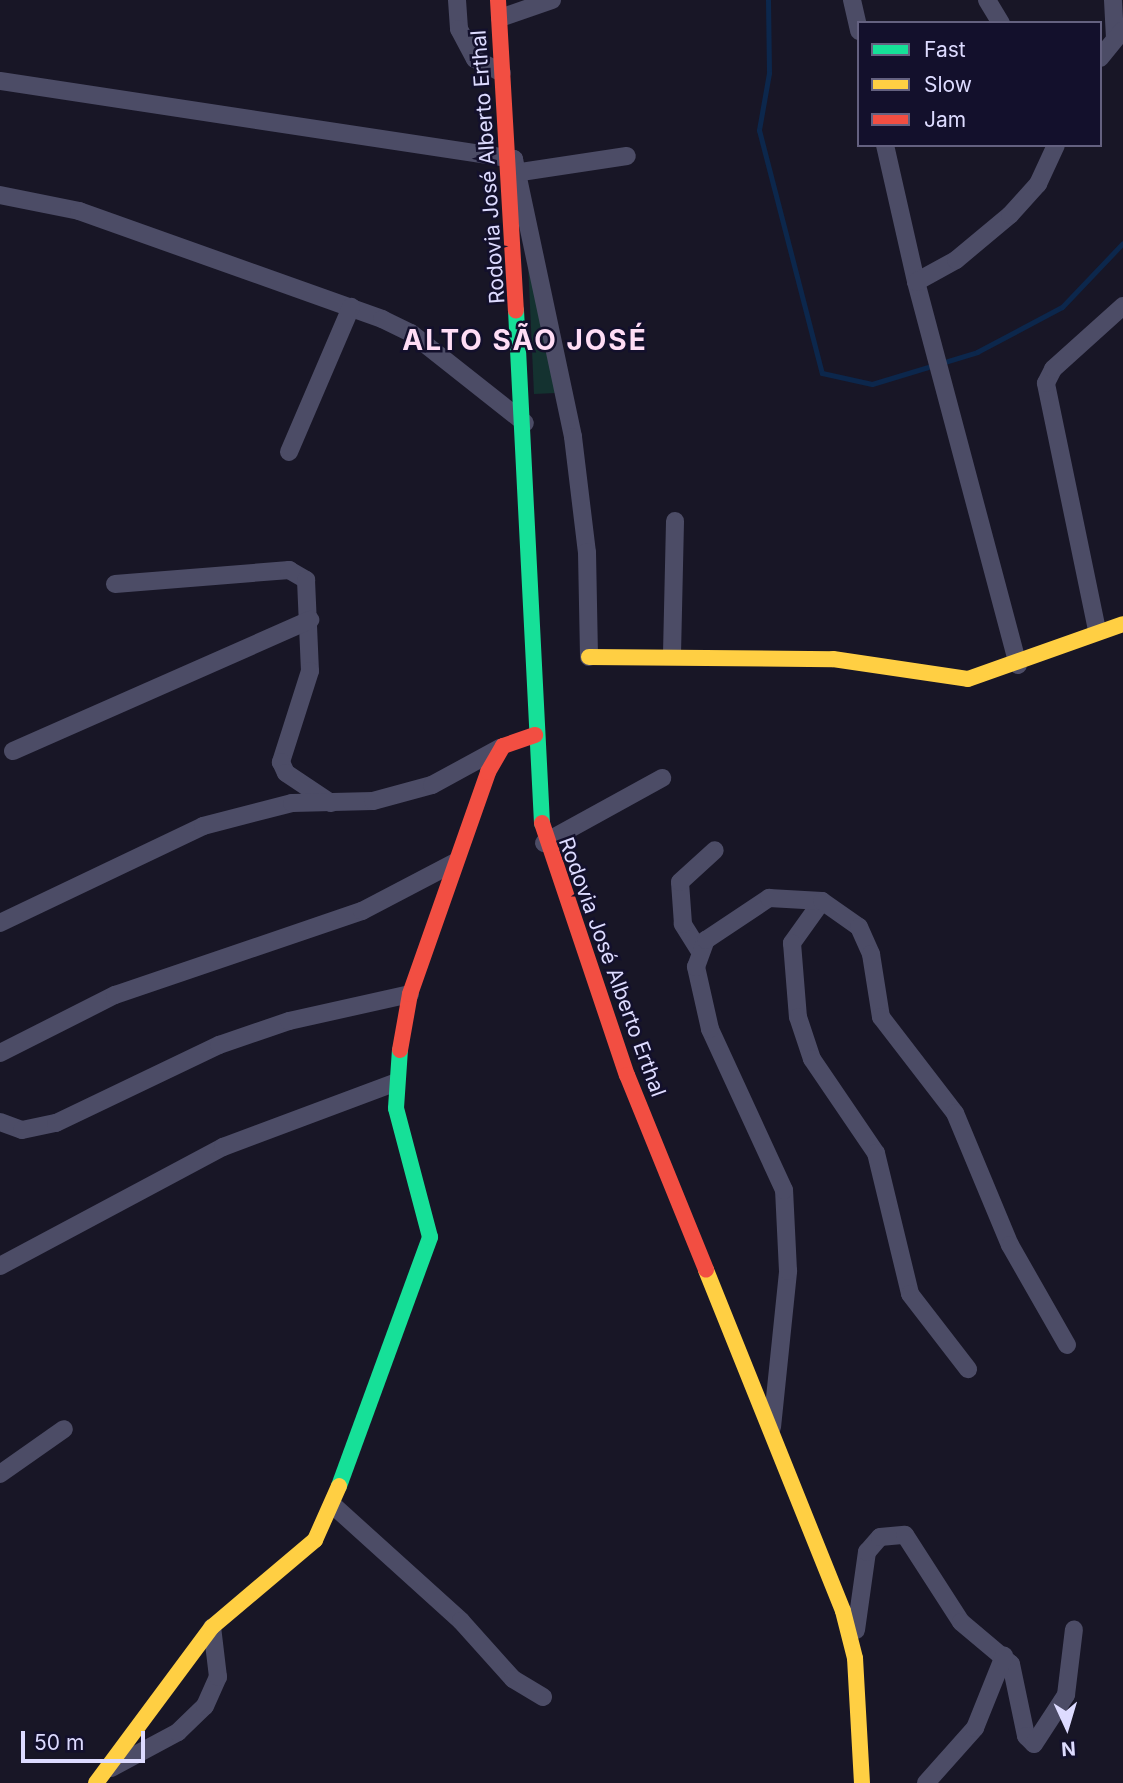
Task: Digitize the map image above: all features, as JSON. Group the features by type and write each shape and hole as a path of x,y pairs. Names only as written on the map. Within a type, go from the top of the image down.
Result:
{"main road":[{"name":"Rodovia José Alberto Erthal","path":"499,9 525,423 535,735 544,842 627,1075 771,1434 818,1540 855,1658 862,1783"},
{"path":"589,657 672,654 833,659 968,679 1018,665 1097,631 1123,624"},
{"path":"96,1783 212,1627 315,1540 335,1507 345,1456 430,1237 394,1083 410,994 454,863 503,746 535,735"}],"street":[{"path":"457,0 459,29 475,59 502,73"},
{"path":"499,9 552,0"},
{"path":"852,0 857,22"},
{"path":"987,0 1000,21"},
{"path":"1102,55 1119,34 1113,0"},
{"path":"0,81 506,153 521,172 573,437 587,552 589,657"},
{"path":"885,147 916,282 1018,665"},
{"path":"916,282 956,260 1010,215 1038,184 1055,147"},
{"path":"521,172 627,156"},
{"path":"0,195 79,211 351,307 411,333 525,423"},
{"path":"1097,631 1046,383 1053,369 1123,306"},
{"path":"289,452 351,307"},
{"path":"672,654 675,521"},
{"path":"116,584 289,570 306,580 310,620 303,704 281,762 286,774 331,803"},
{"path":"13,751 310,620"},
{"path":"0,923 203,826 292,803 373,801 432,785 503,746"},
{"path":"544,842 662,778"},
{"path":"715,850 680,882 683,924 699,950 698,986 710,1030 784,1190 788,1214 771,1434"},
{"path":"0,1053 115,995 362,911 454,863"},
{"path":"699,950 727,923 769,898 822,901 866,940 885,1026 955,1113 1010,1245 1067,1345"},
{"path":"822,901 792,943 798,1017 812,1059 876,1153 910,1294 968,1369"},
{"path":"0,1122 22,1130 56,1123 219,1045 289,1021 410,994"},
{"path":"0,1266 223,1147 394,1083"},
{"path":"0,1474 64,1429"},
{"path":"335,1507 461,1621 513,1679 543,1697"},
{"path":"855,1658 867,1552 892,1532 915,1547 932,1585 961,1622 1004,1656 1017,1677 1026,1736 1034,1744 1066,1695 1074,1629"},
{"path":"109,1769 178,1732 205,1706 218,1677 212,1627"},
{"path":"926,1783 979,1722 1004,1656"}],"green space":[{"path":"527,240 556,393 534,394"}],"waterway":[{"path":"768,0 769,73 759,130 822,373 872,384 977,352 1062,307 1123,243"}],"traffic: fast":[{"path":"516,310 542,823"},
{"path":"339,1486 430,1237 396,1108 400,1050"}],"traffic: slow":[{"path":"589,657 833,659 968,679 1123,624"},
{"path":"706,1270 843,1611 855,1658 862,1783"},
{"path":"96,1783 212,1627 315,1540 339,1486"}],"traffic: jam":[{"path":"498,0 516,310"},
{"path":"400,1050 410,994 488,772 503,746 535,735"},
{"path":"542,823 627,1075 706,1270"}],"district":[{"name":"ALTO SÃO JOSÉ","path":"525,340"}]}
